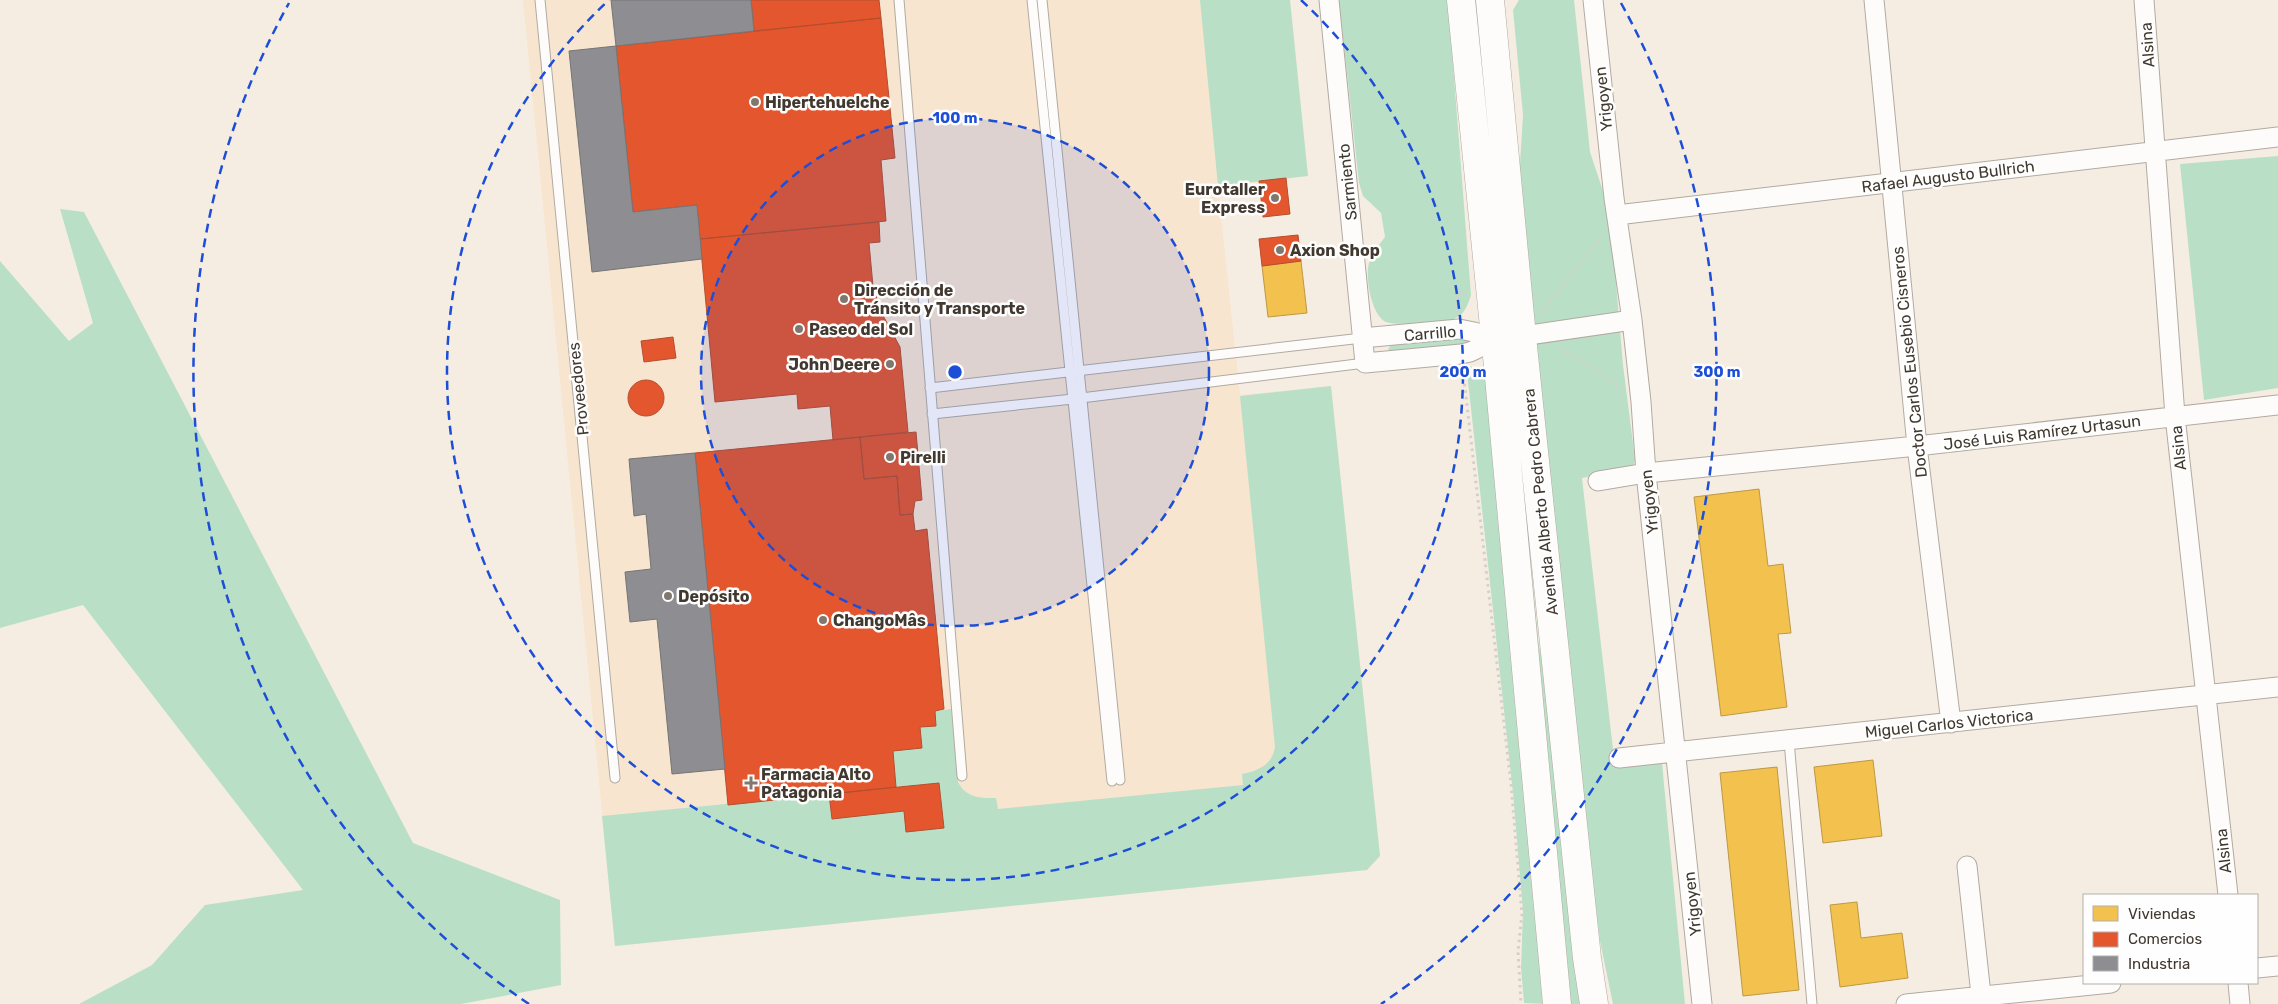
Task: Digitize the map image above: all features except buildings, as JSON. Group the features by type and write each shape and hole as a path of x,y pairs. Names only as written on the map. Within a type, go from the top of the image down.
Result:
{"main road":[{"name":"Avenida Alberto Pedro Cabrera","path":"1461,0 1557,1004"},
{"name":"Avenida Alberto Pedro Cabrera","path":"1490,0 1533,336 1587,958 1594,1004"}],"street":[{"name":"Sarmiento","path":"1329,0 1365,363"},
{"name":"Yrigoyen","path":"1593,0 1617,215 1632,320 1641,402 1646,472 1702,1004"},
{"name":"Doctor Carlos Eusebio Cisneros","path":"1874,0 1917,446 1951,723"},
{"name":"Alsina","path":"2144,0 2175,416 2228,894"},
{"name":"Rafael Augusto Bullrich","path":"1617,215 2278,137"},
{"name":"Carrillo","path":"1365,363 1461,354 1495,340 1533,336 1632,320"},
{"name":"Carrillo","path":"1362,338 1459,330 1474,332 1495,340"},
{"name":"José Luis Ramírez Urtasun","path":"1598,481 1646,472 1917,446 2278,405"},
{"name":"Miguel Carlos Victorica","path":"1619,758 2278,687"},
{"path":"1967,866 1982,1000"},
{"path":"2258,968 2278,966"},
{"path":"1906,1004 1982,1000 2103,984"},
{"path":"2238,984 2240,1004"}],"lane":[{"name":"Proveedores","path":"540,0 615,778"},
{"path":"899,0 962,776"},
{"path":"1032,0 1070,373 1077,399 1116,780"},
{"path":"1042,0 1080,372 1077,399"},
{"path":"930,388 1362,338"},
{"path":"932,414 1077,399 1365,363"},
{"path":"1789,741 1812,1004"}],"path":[{"path":"1617,215 1540,315 1533,336 1543,336 1641,402"},
{"path":"1459,330 1457,294 1490,290"},
{"path":"1461,354 1511,784 1522,914 1518,951 1521,1004"}],"shaded area":[{"path":"523,0 1290,0 1308,176 1218,187 1240,395 1331,386 1380,856 1367,870 615,946"}],"green space":[{"path":"1200,0 1290,0 1308,176 1218,186"},
{"path":"1339,0 1448,0 1471,295 1463,313 1457,318 1418,323 1389,323 1379,317 1372,303 1368,277 1369,263 1374,252 1385,237 1381,213 1363,196 1359,183"},
{"path":"1519,0 1574,0 1590,152 1603,191 1614,259 1623,365 1635,459 1634,465 1628,470 1582,478 1615,767 1662,763 1685,1004 1613,1004 1600,941 1576,740 1519,179 1523,115 1513,10"},
{"path":"2278,156 2278,388 2204,400 2180,164"},
{"path":"60,209 84,212 413,843 560,900 561,985 461,1004 79,1004 152,965 205,905 303,890 83,605 0,628 0,261 69,341 93,323"},
{"path":"1462,337 1468,341 1463,345 1391,352 1388,349 1392,344"},
{"path":"1511,359 1539,646 1554,711 1585,1004 1570,1004"},
{"path":"1466,363 1482,374 1488,384 1548,1004 1524,1003 1521,968 1523,911 1513,793"},
{"path":"1331,386 1380,856 1367,870 615,946 602,816 829,794 832,819 904,811 943,827 939,783 896,787 893,751 922,748 920,727 936,725 935,711 951,709 958,782 961,787 974,796 996,798 998,809 1243,785 1242,774 1259,769 1267,763 1275,747 1240,396"}],"place":[{"name":"Hipertehuelche","path":"755,102"},
{"name":"Eurotaller Express","path":"1275,198"},
{"name":"Axion Shop","path":"1280,250"},
{"name":"Dirección de Tránsito y Transporte","path":"844,299"},
{"name":"Paseo del Sol","path":"799,329"},
{"name":"John Deere","path":"890,364"},
{"name":"Pirelli","path":"890,457"},
{"name":"Depósito","path":"668,596"},
{"name":"ChangoMâs","path":"823,620"},
{"name":"Farmacia Alto Patagonia","path":"751,783"}]}
